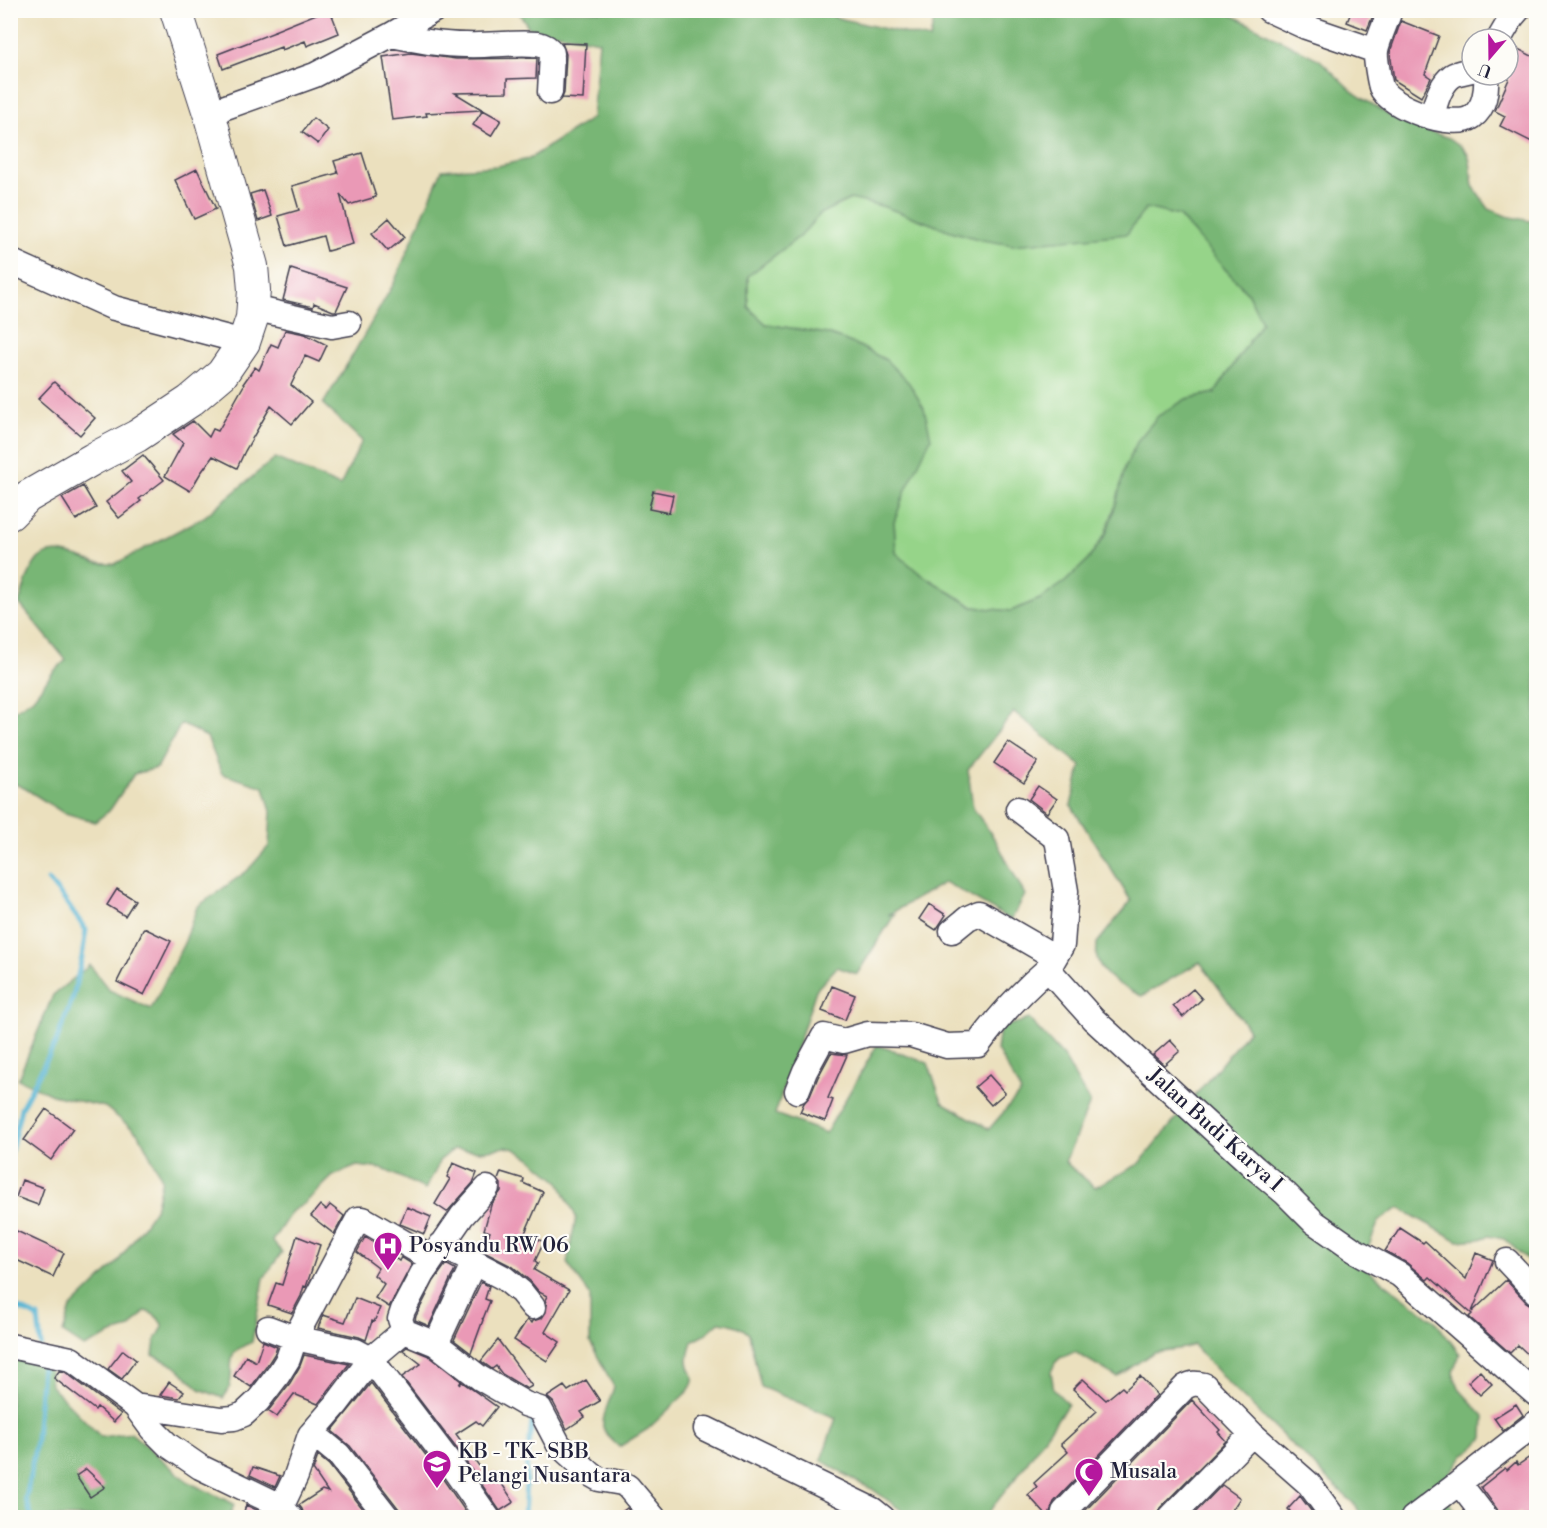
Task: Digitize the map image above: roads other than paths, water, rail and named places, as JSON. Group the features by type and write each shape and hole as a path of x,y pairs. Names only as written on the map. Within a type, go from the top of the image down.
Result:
{"main road":[{"path":"10,514 27,497 137,436 190,401 222,374 244,342 252,318 254,290 252,266 209,113 176,10"}],"street":[{"path":"1269,10 1306,27 1376,51"},
{"path":"1390,10 1376,51 1381,88 1387,95 1402,106 1432,117 1462,121 1472,117 1480,107 1486,87"},
{"path":"1506,27 1518,10"},
{"path":"209,113 315,75 391,35 426,13"},
{"path":"391,35 433,44 539,44 549,48 552,53 550,92"},
{"path":"1432,117 1440,91 1448,80 1460,73"},
{"path":"10,261 114,308 244,342"},
{"path":"253,308 332,326 349,323"},
{"path":"797,1091 824,1036 844,1041 868,1034 911,1035 946,1046 978,1045 1024,989 1052,963 1062,945 1066,891 1057,839 1018,809"},
{"name":"Jalan Budi Karya I","path":"952,932 968,918 979,913 1052,963 1093,1019 1314,1222 1354,1250 1400,1275 1536,1394"},
{"path":"487,1188 462,1216 422,1274 400,1319 404,1331 436,1344 480,1378 532,1406 559,1445 592,1475 599,1479 622,1483 628,1487 654,1518"},
{"path":"135,1406 221,1419 244,1414 258,1401 288,1359 295,1338 358,1219 363,1219 436,1252 474,1262 514,1285 533,1307"},
{"path":"1507,1261 1536,1292"},
{"path":"436,1344 474,1262"},
{"path":"268,1328 295,1338 356,1351 371,1359 488,1518"},
{"path":"10,1346 70,1359 135,1406 152,1429 168,1445 200,1467 283,1514 310,1435 371,1359 404,1331"},
{"path":"1063,1518 1064,1512 1185,1387 1197,1383 1204,1385 1252,1434 1309,1484 1334,1518"},
{"path":"1413,1518 1536,1423"},
{"path":"706,1429 873,1510 883,1518"},
{"path":"1170,1518 1252,1434"},
{"path":"310,1435 322,1441 339,1455 388,1518"},
{"path":"1459,1484 1486,1518"}],"waterway":[{"path":"10,1155 21,1108 56,1042 73,997 86,930 48,880"},
{"path":"10,1305 38,1317 41,1345"},
{"path":"32,1518 26,1499 36,1441 42,1360"},
{"path":"524,1518 527,1462 533,1414"}],"place":[{"name":"Posyandu RW 06","path":"388,1272"},
{"name":"KB - TK- SBB Pelangi Nusantara","path":"437,1490"},
{"name":"Musala","path":"1089,1498"}]}
